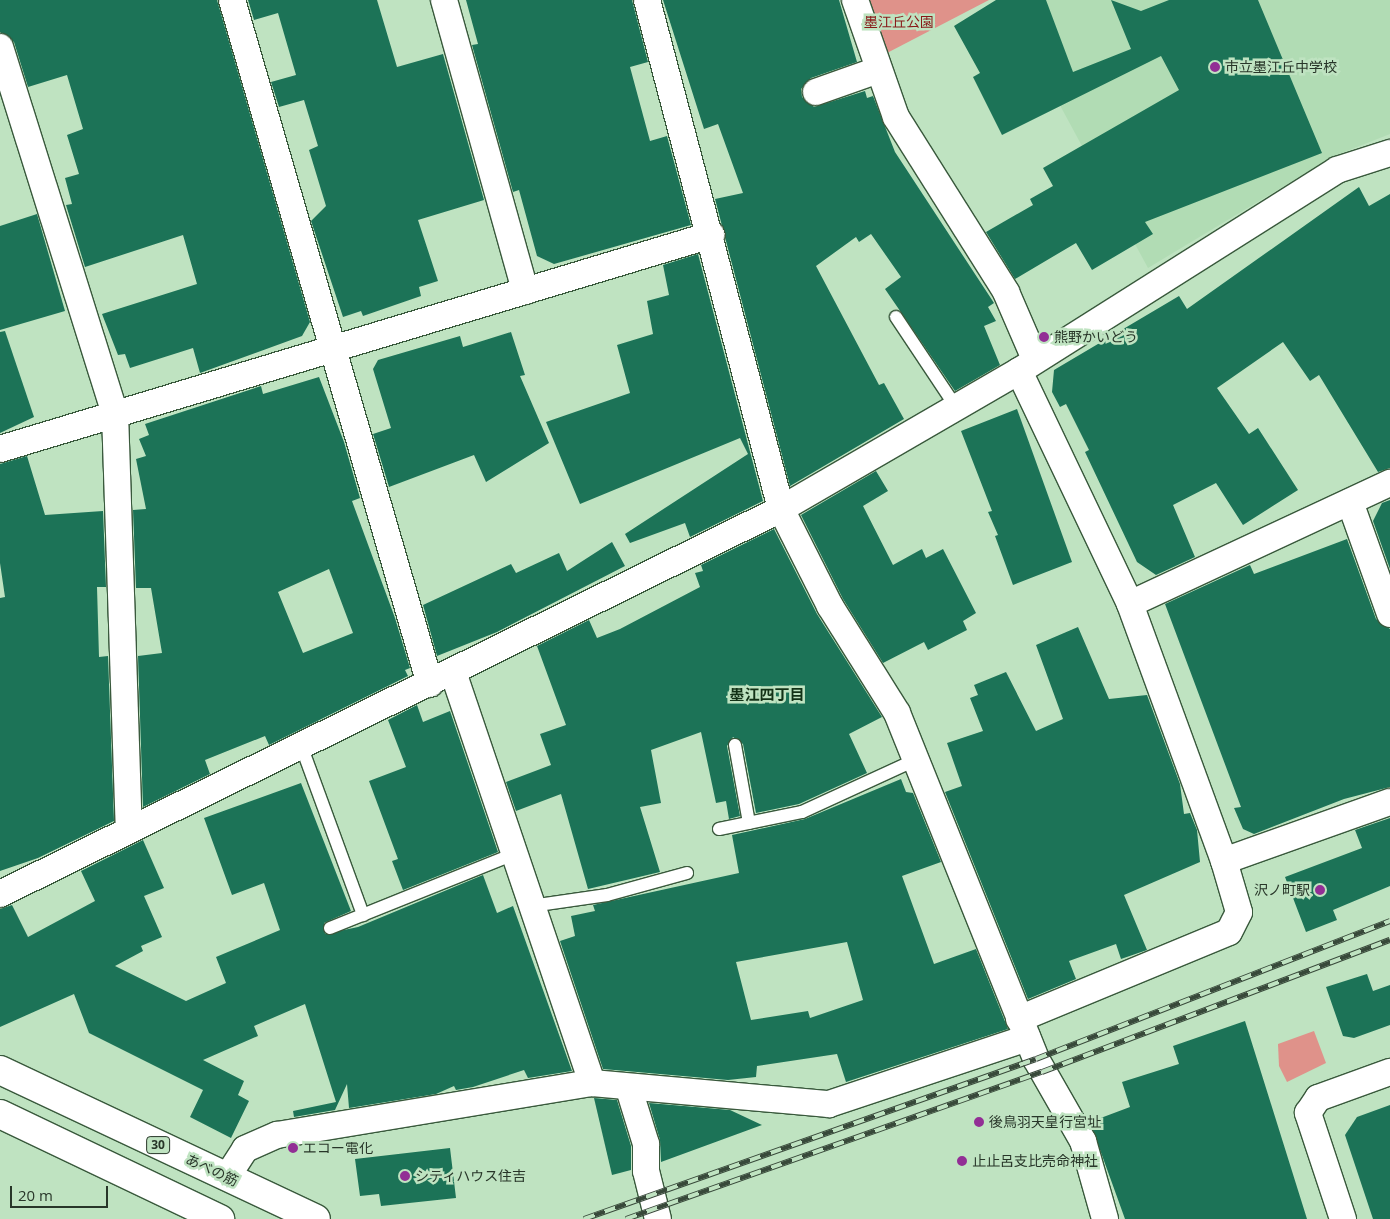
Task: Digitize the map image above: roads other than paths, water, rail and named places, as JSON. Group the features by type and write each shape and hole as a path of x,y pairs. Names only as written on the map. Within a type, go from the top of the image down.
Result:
{"main road":[{"name":"あべの筋","path":"0,1070 316,1219"},
{"path":"0,1114 220,1219"}],"street":[{"path":"232,0 335,345 430,684"},
{"path":"444,0 525,291"},
{"path":"647,0 711,235 782,509 830,606 897,713 1023,1028 1083,1142 1105,1219"},
{"path":"227,1177 245,1150 277,1134 592,1083 629,1089 829,1104 1023,1028 1229,932 1239,912 1224,861 1130,604 1027,365 1006,292 896,117 855,0"},
{"path":"0,47 115,413 129,828"},
{"path":"816,92 878,70"},
{"path":"0,894 129,828 302,748 782,509 1027,365 1337,170 1390,152"},
{"path":"0,449 335,345 525,291 711,235"},
{"path":"1130,604 1390,483"},
{"path":"1350,502 1390,614"},
{"path":"453,672 592,1083"},
{"path":"1224,861 1390,802"},
{"path":"1343,1219 1308,1113 1318,1098 1390,1072"},
{"path":"629,1089 646,1144 646,1171 658,1219"}],"lane":[{"path":"896,317 956,407"},
{"path":"735,745 749,823"},
{"path":"302,748 362,915"},
{"path":"719,829 802,812 917,759"},
{"path":"330,928 514,854"},
{"path":"531,906 607,895 687,873"}],"railway":[{"path":"584,1219 1036,1059 1390,921"},
{"path":"626,1219 1042,1072 1390,940"}],"place":[{"name":"市立墨江丘中学校","path":"1215,67"},
{"name":"熊野かいどう","path":"1044,337"},
{"name":"沢ノ町駅","path":"1320,890"},
{"name":"後鳥羽天皇行宮址","path":"979,1122"},
{"name":"エコー電化","path":"293,1148"},
{"name":"止止呂支比売命神社","path":"962,1161"},
{"name":"シティハウス住吉","path":"405,1176"}],"district":[{"name":"墨江四丁目","path":"767,695"}],"park label":[{"name":"墨江丘公園","path":"899,22"}]}
